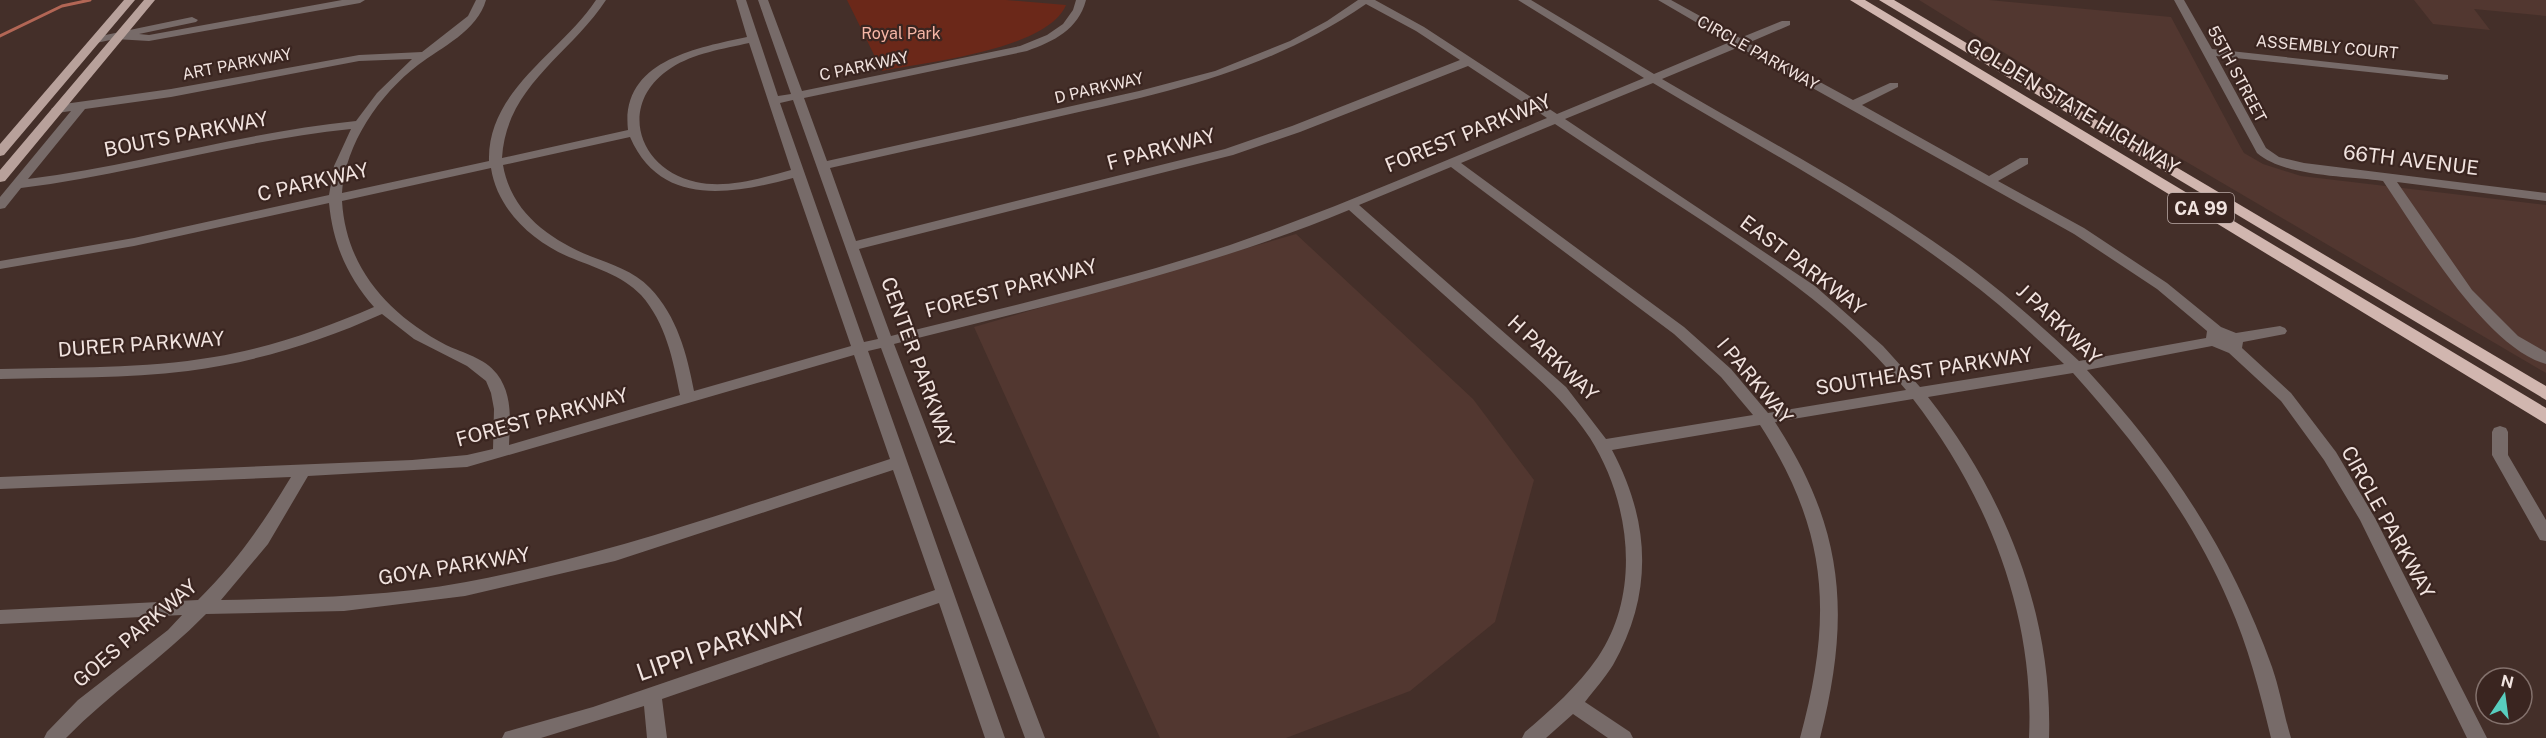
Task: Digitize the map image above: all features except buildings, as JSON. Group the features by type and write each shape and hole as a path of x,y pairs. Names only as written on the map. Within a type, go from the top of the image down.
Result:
{"highway":[{"path":"1850,0 1888,20"},
{"name":"GOLDEN STATE HIGHWAY","path":"1856,0 2546,417"},
{"name":"GOLDEN STATE HIGHWAY","path":"1885,0 2546,394"},
{"path":"1904,0 2025,75 2060,106"}],"main road":[{"path":"0,152 130,0"},
{"path":"0,178 150,0"}],"street":[{"path":"96,40 118,37 158,26 307,0"},
{"path":"118,37 149,38 360,0"},
{"path":"481,0 474,17 424,55 391,84 360,124 343,162 335,197 339,237 345,255 367,290 384,308 426,340 478,366 492,378 500,395 501,453"},
{"path":"601,0 580,30 530,76 511,102 496,139 494,162 509,202 530,226 561,248 619,273 644,290 665,317 675,336 688,398"},
{"path":"741,0 772,101 799,172 858,349 995,738"},
{"name":"CENTER PARKWAY","path":"763,0 886,342 1035,738"},
{"name":"C PARKWAY","path":"772,101 1034,45 1068,26 1077,14 1081,0"},
{"name":"EAST PARKWAY","path":"1366,0 1413,24 1810,289 1867,339 1918,393 1954,442 1985,494 2002,531 2026,608 2033,645 2038,688 2039,738"},
{"name":"D PARKWAY","path":"824,166 1202,80 1286,48 1332,23 1366,0"},
{"name":"J PARKWAY","path":"1523,0 1932,246 2007,303 2076,367 2136,436 2195,522 2243,618 2263,671 2281,738"},
{"name":"CIRCLE PARKWAY","path":"1663,0 1989,180 2129,262 2215,337"},
{"name":"55TH STREET","path":"2179,0 2247,124 2253,142 2271,159"},
{"name":"FOREST PARKWAY","path":"0,483 450,463 501,453 858,349 1167,268 1234,248 1350,204 1786,23"},
{"path":"753,39 683,57 657,73 638,99 633,114 633,133 642,154 653,166 674,179 694,186 732,187 799,172"},
{"name":"ASSEMBLY COURT","path":"2207,52 2444,77"},
{"name":"ART PARKWAY","path":"57,109 359,58 424,55"},
{"name":"F PARKWAY","path":"853,246 1229,152 1296,129 1469,61"},
{"path":"1854,105 1894,85"},
{"path":"0,205 81,106"},
{"name":"BOUTS PARKWAY","path":"19,184 137,165 312,129 360,124"},
{"name":"C PARKWAY","path":"0,265 134,242 633,133"},
{"name":"66TH AVENUE","path":"2271,159 2304,167 2546,196"},
{"path":"1989,180 2024,161"},
{"name":"I PARKWAY","path":"1452,162 1686,336 1727,374 1764,419 1786,453 1810,503 1828,572 1831,602 1831,647 1820,707 1810,738"},
{"path":"2387,177 2467,293 2513,339 2546,359"},
{"name":"H PARKWAY","path":"1350,204 1561,391 1580,411 1605,445 1625,489 1632,514 1636,568 1623,623 1611,651 1594,677 1572,703 1532,738"},
{"name":"DURER PARKWAY","path":"0,374 155,368 214,362 265,352 316,336 384,308"},
{"path":"2215,337 2234,343 2280,331"},
{"name":"SOUTHEAST PARKWAY","path":"1605,445 2076,367 2215,337"},
{"name":"CIRCLE PARKWAY","path":"2234,343 2286,397 2330,456 2367,518 2477,738"},
{"path":"2500,432 2500,455 2546,535"},
{"name":"GOYA PARKWAY","path":"0,617 204,607 344,604 465,589 526,577 615,554 899,462"},
{"name":"GOES PARKWAY","path":"54,738 85,705 165,642 204,607 252,553 303,471"},
{"name":"LIPPI PARKWAY","path":"512,738 593,715 945,594"},
{"path":"652,694 657,738"},
{"path":"1572,703 1623,738"}],"shaded area":[{"path":"1919,0 1989,0 2171,17 2244,153 2263,164 2301,176 2546,205 2546,373 2081,100"},
{"path":"2414,0 2546,0 2546,16 2474,9 2490,30 2433,24"},
{"path":"1296,234 1473,399 1534,480 1495,622 1410,691 1286,738 1160,738 974,327"}],"green space":[{"name":"Royal Park","path":"847,0 1006,0 1066,5 1054,20 1036,33 1011,43 955,58 882,71"}],"waterway":[{"path":"0,36 62,6 90,0"}]}
